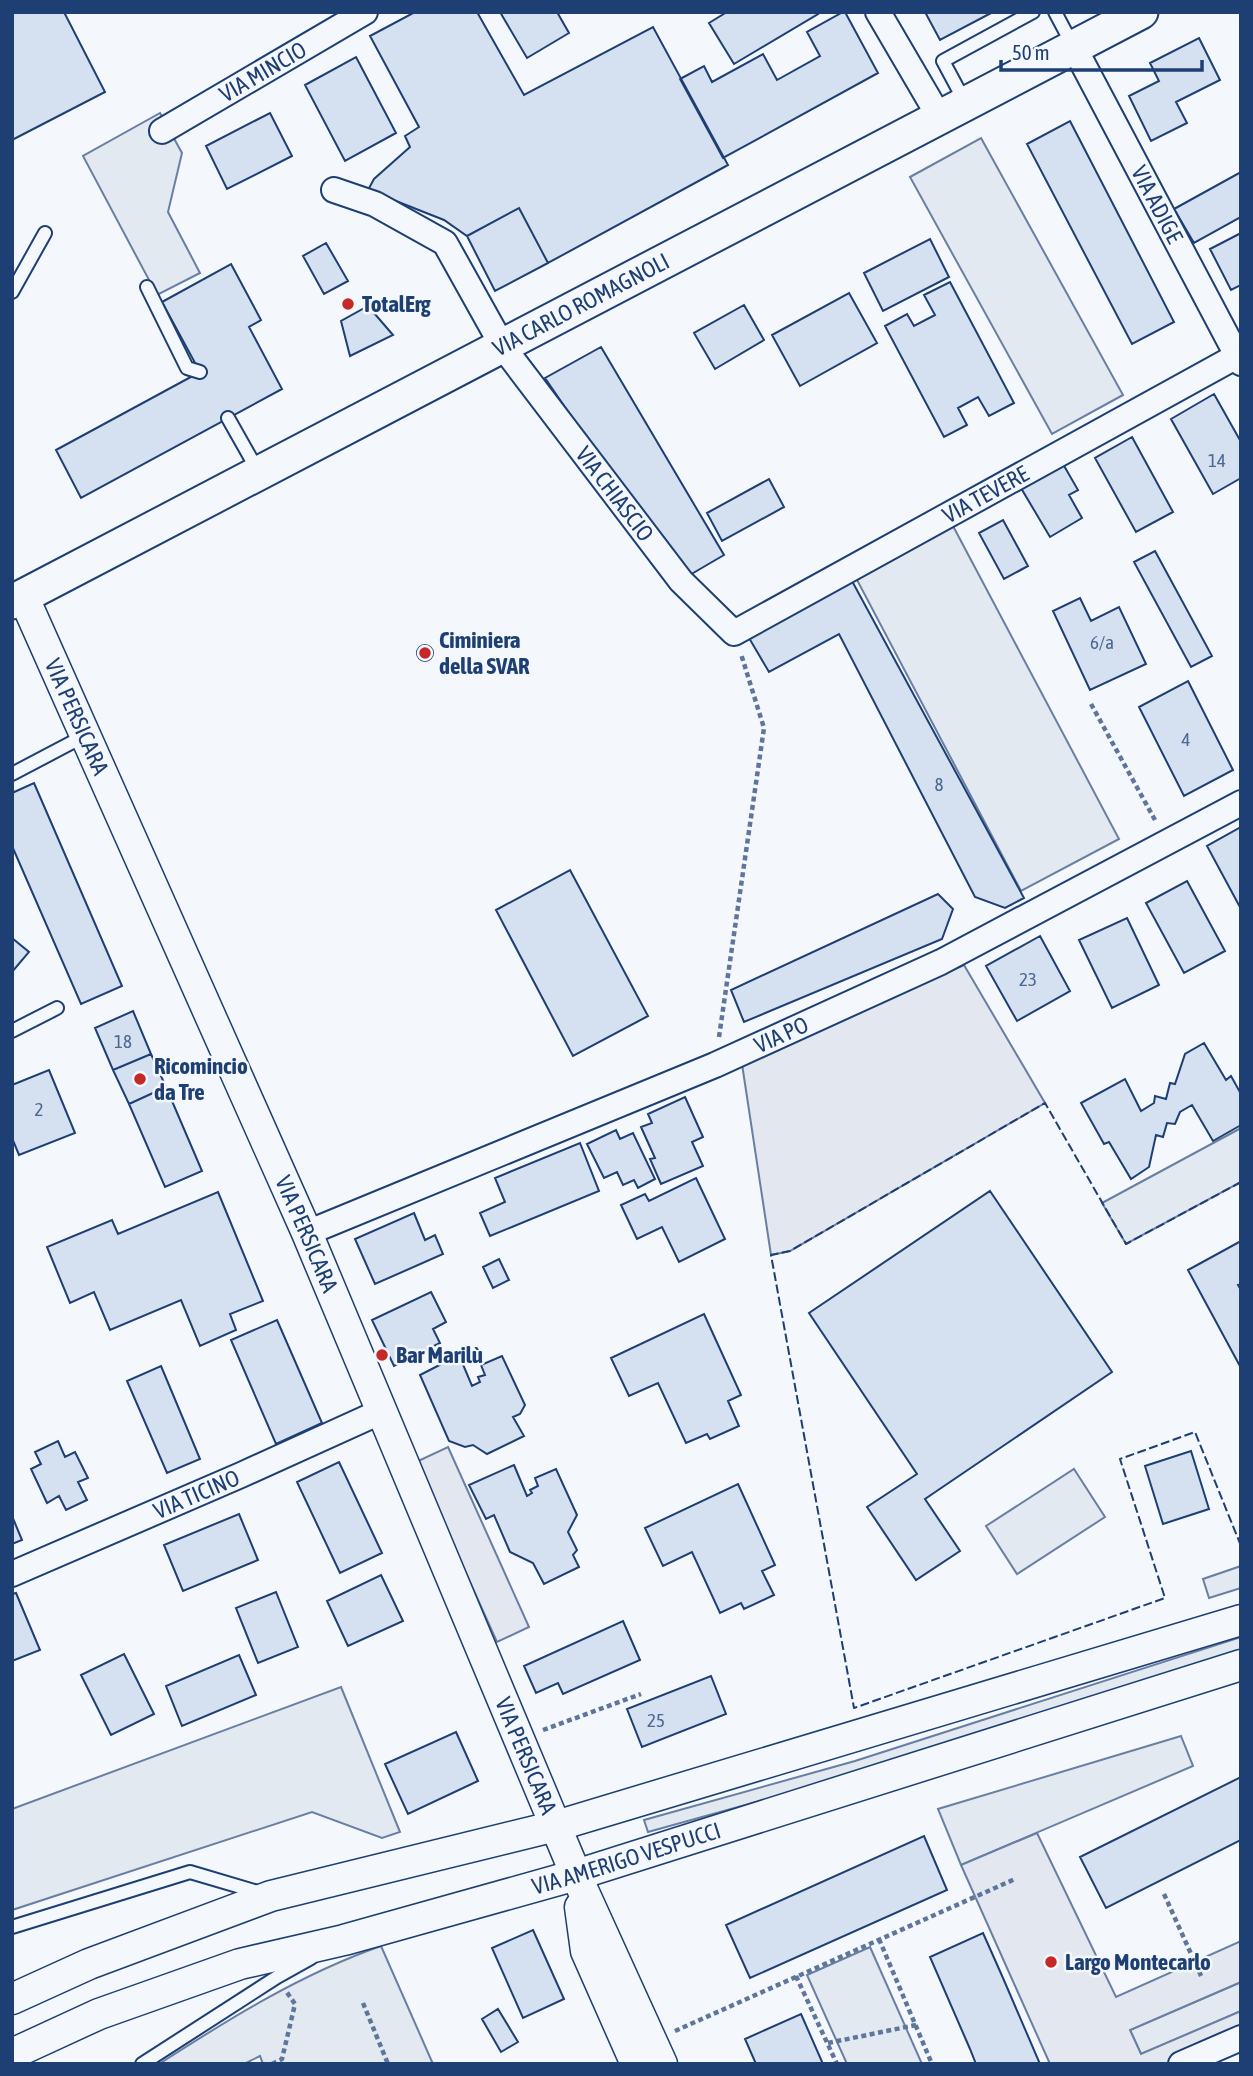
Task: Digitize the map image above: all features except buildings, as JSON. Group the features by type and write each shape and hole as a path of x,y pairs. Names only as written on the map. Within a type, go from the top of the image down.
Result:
{"main road":[{"name":"VIA CARLO ROMAGNOLI","path":"16,608 260,474 1140,12"}],"street":[{"name":"VIA MINCIO","path":"162,131 365,12"},
{"path":"878,12 953,111"},
{"name":"VIA ADIGE","path":"1074,47 1239,359"},
{"name":"VIA CHIASCIO","path":"334,190 375,204 445,243 503,347 681,581 734,633"},
{"name":"VIA TEVERE","path":"734,633 1239,359"},
{"name":"VIA PERSICARA","path":"16,608 86,735 307,1233 650,2056"},
{"name":"VIA PO","path":"307,1233 715,1065 941,962 1241,803"},
{"name":"VIA TICINO","path":"12,1574 380,1412"},
{"path":"12,1999 89,1964 271,1896 556,1826 1241,1620"},
{"name":"VIA AMERIGO VESPUCCI","path":"12,2054 99,2014 240,1964 344,1940 576,1875 1241,1665"},
{"path":"1181,2064 1241,2038"}],"lane":[{"path":"953,111 943,61 1032,12"},
{"path":"1055,12 1074,47"},
{"path":"12,292 45,233"},
{"path":"147,287 187,368 200,372"},
{"path":"228,418 260,474"},
{"path":"12,774 86,735"},
{"path":"12,1031 57,1008"},
{"path":"12,1927 190,1872 271,1896"},
{"path":"142,2064 277,1977 344,1940"}],"path":[{"path":"715,1065 764,728 734,633"},
{"path":"1091,704 1167,842"},
{"path":"519,1738 641,1694"},
{"path":"650,2056 796,1976 1015,1879"},
{"path":"1164,1894 1202,1978"},
{"path":"879,1939 932,2064"},
{"path":"796,1976 837,2064"},
{"path":"272,2064 282,2059 295,2004 277,1977"},
{"path":"363,2003 388,2064"},
{"path":"828,2043 916,2025"}],"shaded area":[{"path":"160,113 182,153 168,212 200,273 157,295 83,156"},
{"path":"981,138 1123,395 1052,434 910,177"},
{"path":"953,526 1119,839 1021,891 856,578"},
{"path":"964,965 1045,1103 790,1251 771,1255 742,1064"},
{"path":"1241,1128 1241,1182 1126,1244 1102,1203"},
{"path":"448,1447 529,1627 497,1642 416,1462"},
{"path":"1074,1469 1105,1517 1017,1574 986,1526"},
{"path":"1241,1566 1241,1588 1209,1598 1203,1579"},
{"path":"1241,1637 1241,1650 860,1773 648,1832 644,1820 855,1761"},
{"path":"341,1687 400,1832 382,1838 312,1812 12,1910 12,1809"},
{"path":"1181,1736 1193,1766 961,1865 938,1809"},
{"name":"Largo Montecarlo","path":"1037,1833 1116,1997 1241,1941 1241,1982 1130,2030 1141,2054 1241,2011 1241,2030 1166,2064 1050,2064 961,1865"},
{"path":"381,1946 433,2064 263,2064 260,2056 244,2064 159,2064 239,2014 294,1984"},
{"path":"870,1947 922,2064 847,2064 807,1975"},
{"path":"1241,1982 1241,2011 1141,2054 1130,2030"}],"fence":[{"path":"1241,1182 1126,1244 1045,1103 790,1251 771,1255 854,1708 1165,1598 1120,1459 1195,1432 1241,1546"}],"place":[{"name":"TotalErg","path":"348,304"},
{"name":"Ciminiera della SVAR","path":"425,653"},
{"name":"Ricomincio da Tre","path":"140,1079"},
{"name":"Bar Marilù","path":"382,1355"},
{"name":"Largo Montecarlo","path":"1051,1962"}]}
